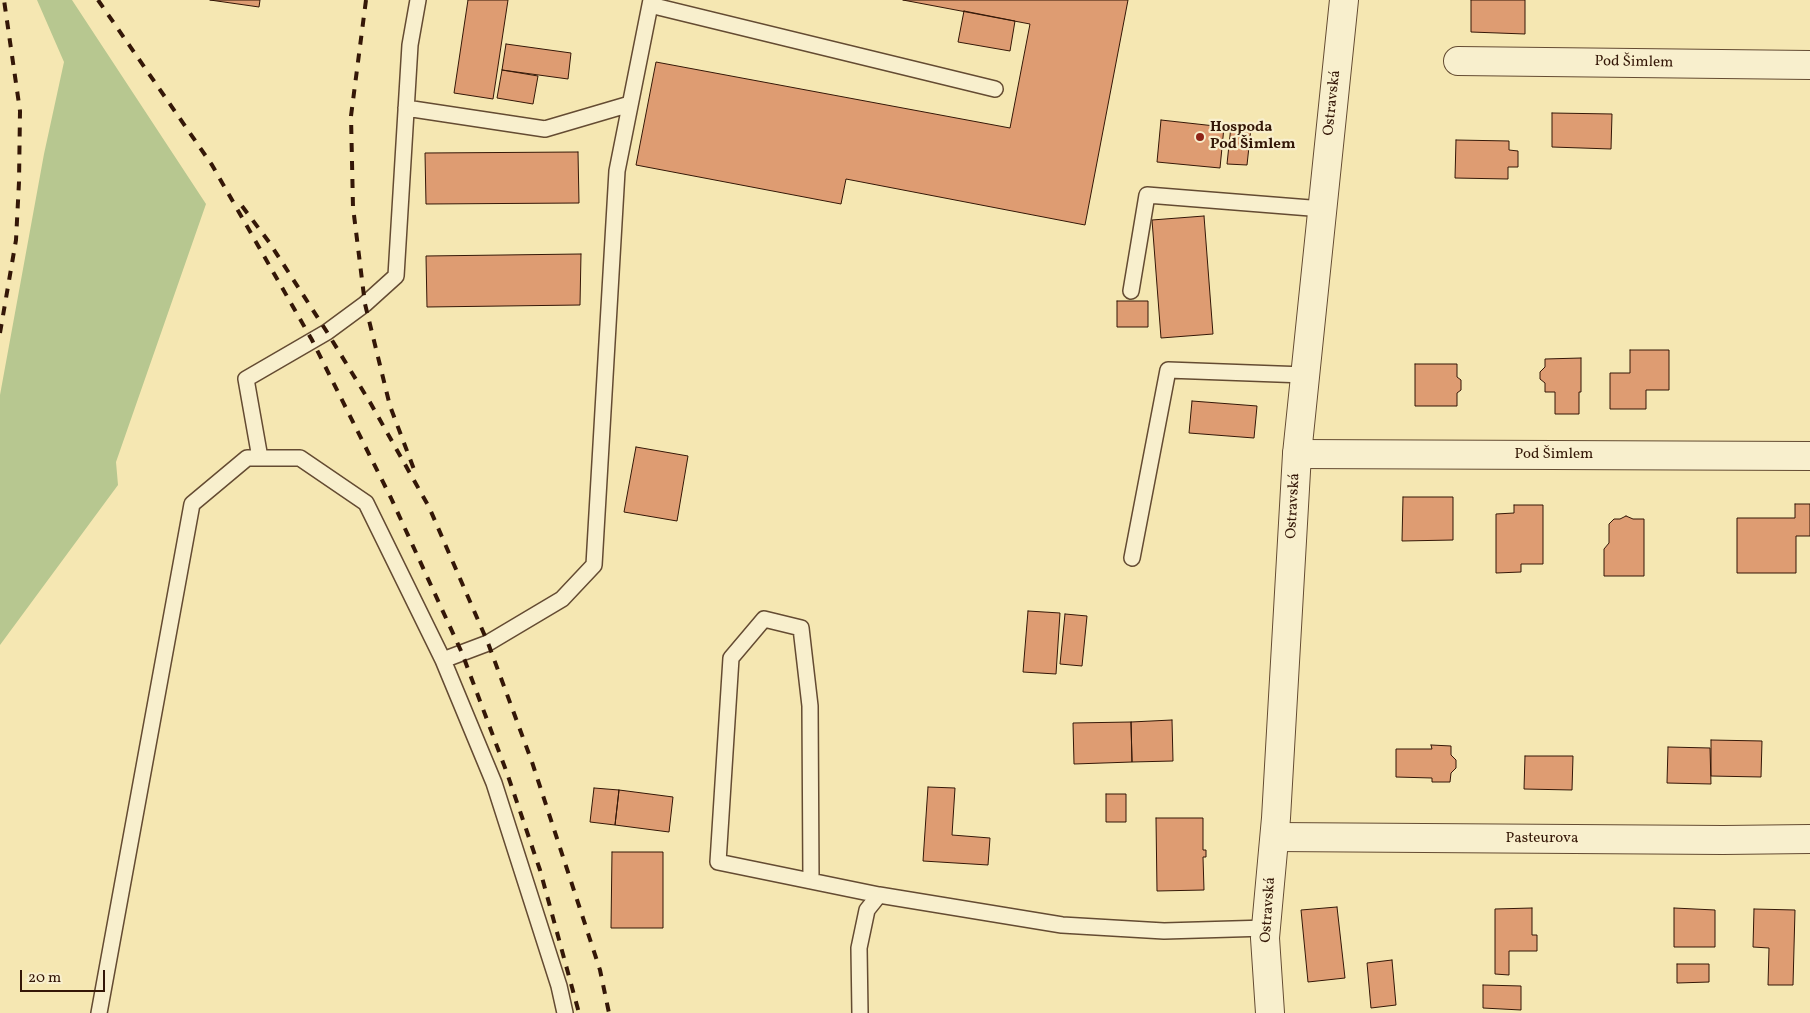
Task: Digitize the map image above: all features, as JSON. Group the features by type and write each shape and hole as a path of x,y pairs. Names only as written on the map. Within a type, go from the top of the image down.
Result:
{"street":[{"name":"Ostravská","path":"1270,1013 1266,928 1275,837 1297,454 1344,0"},
{"name":"Pod Šimlem","path":"1458,61 1810,64"},
{"name":"Pod Šimlem","path":"1297,454 1810,456"},
{"name":"Pasteurova","path":"1275,837 1810,839"}],"lane":[{"path":"260,458 246,379 327,332 365,304 396,276 410,45 418,0"},
{"path":"443,660 488,643 562,599 594,565 617,171 650,2 995,89"},
{"path":"406,108 544,129 630,104"},
{"path":"1131,292 1147,194 1323,208"},
{"path":"1132,558 1168,370 1305,375"},
{"path":"99,1013 192,504 247,458 300,458 366,503 443,660 494,783 559,986 565,1013"},
{"path":"811,881 810,706 801,628 764,619 731,658 718,862 879,895 1062,925 1164,931 1266,928"},
{"path":"860,1013 859,948 867,910 879,895"}],"green space":[{"path":"37,0 72,0 206,204 116,462 118,485 0,645 0,395 44,154 64,62"}],"building":[{"path":"210,0 260,0 259,7"},
{"path":"468,0 508,0 493,99 454,93"},
{"path":"903,0 1128,0 1085,225 846,179 841,204 636,165 656,62 1010,128 1030,24"},
{"path":"1471,0 1525,0 1525,34 1471,32"},
{"path":"964,11 1015,21 1010,51 958,42"},
{"path":"506,44 571,53 568,79 502,70"},
{"path":"502,70 538,76 533,104 497,98"},
{"path":"1552,113 1612,114 1611,149 1552,147"},
{"path":"1161,120 1224,127 1220,168 1157,162"},
{"path":"1231,126 1251,128 1247,165 1227,164"},
{"path":"1456,140 1509,141 1509,150 1518,151 1518,167 1508,167 1508,179 1455,178"},
{"path":"578,152 579,203 426,204 425,153"},
{"path":"1204,216 1213,334 1161,338 1152,220"},
{"path":"581,254 580,305 427,307 426,256"},
{"path":"1117,301 1148,301 1148,327 1117,327"},
{"path":"1630,350 1669,350 1669,390 1646,390 1646,409 1610,409 1610,373 1630,373"},
{"path":"1581,358 1579,414 1555,414 1555,392 1545,392 1545,383 1540,379 1540,372 1545,367 1545,359"},
{"path":"1415,364 1457,364 1457,377 1461,380 1461,390 1457,393 1457,406 1415,406"},
{"path":"1192,401 1257,406 1254,438 1189,433"},
{"path":"636,447 688,456 677,521 624,512"},
{"path":"1403,497 1453,497 1453,540 1402,541"},
{"path":"1795,504 1810,504 1810,536 1796,536 1796,573 1737,573 1737,518 1795,518"},
{"path":"1514,505 1543,505 1543,564 1521,564 1521,572 1496,573 1496,514 1514,513"},
{"path":"1626,516 1633,519 1644,519 1644,576 1604,576 1604,549 1609,543 1609,524 1614,519"},
{"path":"1028,611 1060,613 1056,674 1023,672"},
{"path":"1065,614 1087,616 1082,666 1060,664"},
{"path":"1172,720 1173,761 1132,762 1131,722"},
{"path":"1131,722 1132,762 1074,764 1073,723"},
{"path":"1711,740 1762,741 1761,777 1711,776"},
{"path":"1431,745 1451,746 1451,755 1456,760 1456,768 1451,773 1450,782 1432,782 1432,778 1396,777 1396,749 1432,749"},
{"path":"1668,747 1710,748 1711,784 1667,783"},
{"path":"1525,756 1573,756 1572,790 1524,789"},
{"path":"928,787 955,788 952,835 990,838 988,865 923,861"},
{"path":"594,788 619,790 615,825 590,822"},
{"path":"619,790 673,797 669,832 615,825"},
{"path":"1106,794 1126,794 1126,822 1106,822"},
{"path":"1156,818 1203,818 1203,850 1206,850 1206,857 1203,857 1204,890 1157,891"},
{"path":"612,852 663,852 663,928 611,928"},
{"path":"1337,907 1345,978 1308,982 1301,910"},
{"path":"1532,908 1532,935 1537,935 1537,951 1509,951 1509,975 1495,974 1495,909"},
{"path":"1674,908 1715,910 1715,947 1674,947"},
{"path":"1754,909 1795,910 1793,985 1768,985 1769,948 1753,947"},
{"path":"1392,960 1396,1005 1371,1008 1367,963"},
{"path":"1677,964 1709,964 1709,982 1677,983"},
{"path":"1483,985 1521,986 1521,1010 1483,1008"}],"railway":[{"path":"0,333 16,240 20,111 4,0"},
{"path":"98,0 212,165 312,340 391,498 462,653 507,773 540,870 579,1013"},
{"path":"366,0 351,116 353,207 365,304 390,406 415,472"},
{"path":"242,206 269,242 327,332 371,404 429,507 488,643 532,762 600,970 609,1013"}],"place":[{"name":"Hospoda Pod Šimlem","path":"1200,137"}]}
